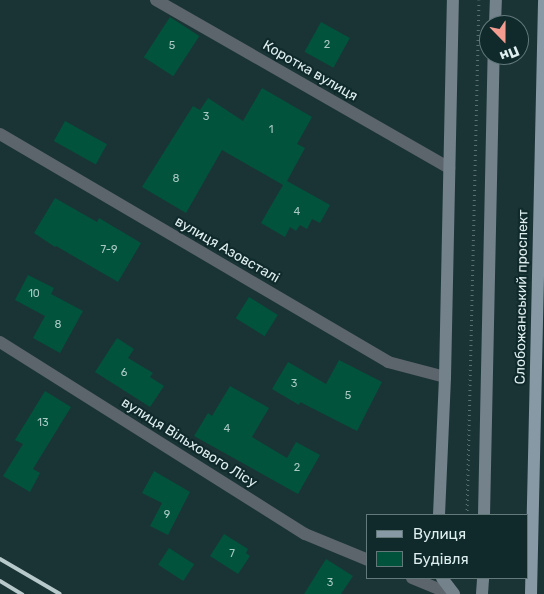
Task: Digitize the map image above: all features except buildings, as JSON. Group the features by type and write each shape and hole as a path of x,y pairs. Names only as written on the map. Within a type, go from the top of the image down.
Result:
{"main road":[{"name":"Слобожанський проспект","path":"531,594 544,1"}],"street":[{"name":"Коротка вулиця","path":"156,0 450,168"},
{"path":"439,514 445,377 453,0"},
{"path":"495,15 496,0"},
{"path":"484,514 494,65"},
{"name":"вулиця Азовсталі","path":"0,134 388,362 445,377"},
{"name":"вулиця Вільхового Лісу","path":"0,342 305,534 366,559"},
{"path":"415,579 453,594"},
{"path":"443,579 453,594"},
{"path":"482,594 483,579"}],"path":[{"path":"467,514 479,0"}],"railway":[{"path":"0,559 60,594"},
{"path":"0,581 22,594"}]}
